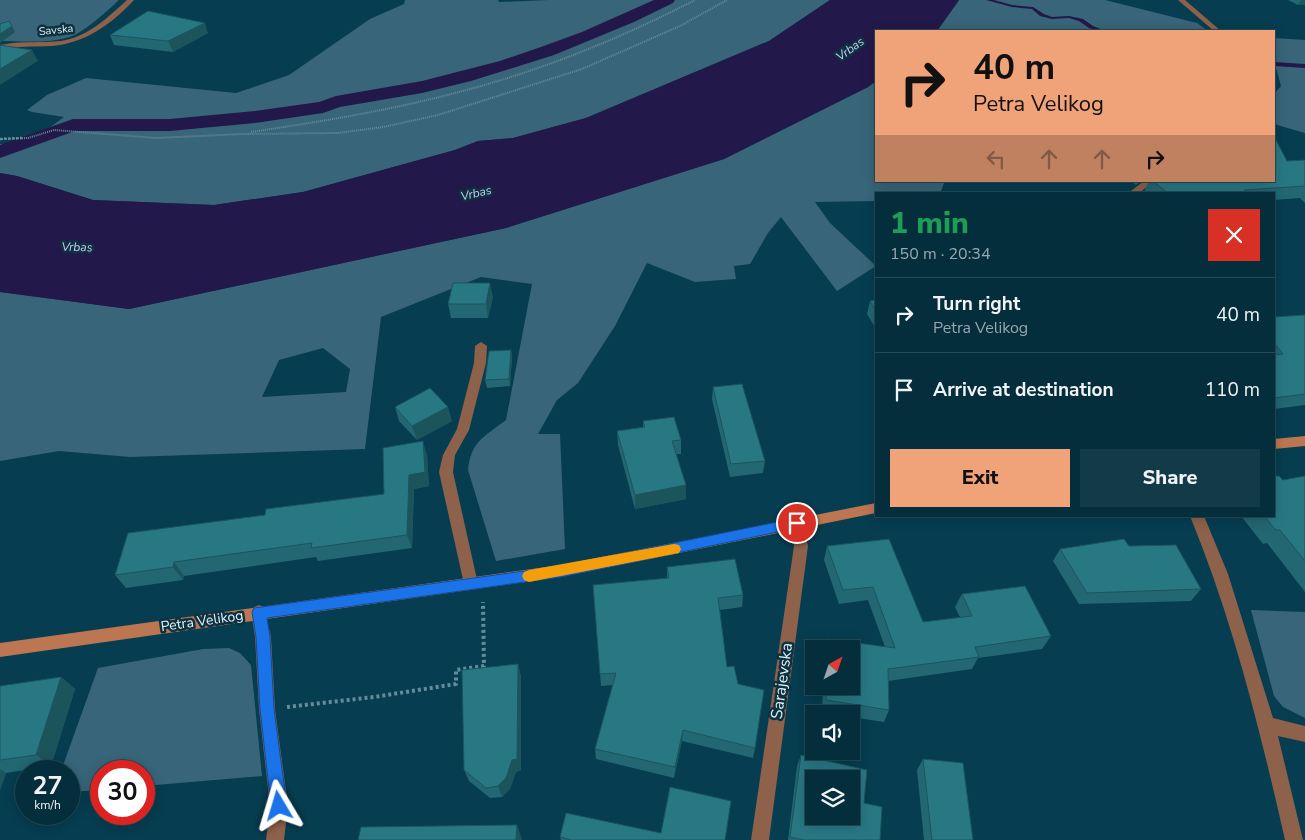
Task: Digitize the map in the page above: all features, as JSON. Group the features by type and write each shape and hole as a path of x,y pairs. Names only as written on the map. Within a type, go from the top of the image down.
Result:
{"street":[{"name":"Savska","path":"0,47 16,44 52,44 83,38 106,24 131,0"},
{"path":"1181,0 1217,30"},
{"path":"1135,192 1149,182"},
{"path":"471,584 446,472 449,455 454,443 463,430 480,363 481,346"},
{"path":"1275,444 1305,441"},
{"name":"Petra Velikog","path":"0,650 259,612 571,570 875,508"},
{"path":"1197,517 1221,574 1266,725 1294,840"},
{"name":"Sarajevska","path":"760,840 801,546 797,523"},
{"path":"259,612 263,637 267,709 279,806 275,840"},
{"path":"1266,725 1305,734"}],"path":[{"path":"0,139 28,138 54,130 156,138 197,138 243,134 394,108 495,82 556,62 626,33 695,0"},
{"path":"243,134 338,133 383,127 438,115 582,69 680,26 726,0"},
{"path":"267,709 374,697 456,684 456,670 484,666 483,602"}],"shaded area":[{"path":"0,0 119,0 90,25 72,36 52,41 30,42 0,41"},
{"path":"405,0 498,0 499,2 549,0 830,0 769,41 586,118 513,138 478,141 455,150 303,192 214,205 93,200 17,176 0,173 0,144 26,145 64,117 27,110 47,95 86,78 236,93 289,75 370,19 404,4"},
{"path":"959,0 1105,0 1197,23 1207,30 938,30"},
{"path":"1275,38 1305,40 1305,133 1275,124 1275,93 1281,86 1276,68"},
{"path":"875,82 875,182 945,182 941,191 875,192 875,201 815,202 830,223 875,265 837,291 781,217 768,233 750,264 734,266 736,279 695,282 647,263 615,326 578,383 557,400 538,434 560,434 565,549 496,561 468,470 472,452 476,446 485,436 506,420 532,284 481,277 381,317 365,449 130,457 59,451 0,461 0,292 129,309 506,228 724,159","holes":["323,348 350,369 346,392 262,397 279,360"]},
{"path":"1251,610 1305,612 1305,718 1283,707 1274,696"},
{"path":"229,648 240,653 251,665 262,776 155,785 155,760 90,760 90,791 80,791 80,760 65,760 98,668 203,649"}],"water":[{"name":"Vrbas","path":"830,0 959,0 938,30 875,30 875,82 868,87 724,159 506,228 129,309 0,292 0,173 17,176 93,200 214,205 303,192 455,150 478,141 513,138 586,118 769,41"}],"building":[{"path":"148,11 205,23 168,41 110,35"},
{"path":"9,21 12,26 0,34 0,24"},
{"path":"0,45 32,50 0,69"},
{"path":"1275,138 1287,161 1305,160 1305,186 1244,190 1247,192 1167,192 1154,182 1275,182"},
{"path":"453,283 490,283 486,304 448,304"},
{"path":"875,300 875,309 870,301"},
{"path":"1305,315 1305,394 1275,398 1275,355 1283,354 1275,344 1275,317"},
{"path":"511,350 509,379 485,380 489,351"},
{"path":"742,384 765,461 731,464 713,387"},
{"path":"430,388 448,407 412,426 395,407"},
{"path":"674,417 681,440 672,441 686,485 635,495 617,431 645,427 643,421"},
{"path":"423,441 425,472 409,475 407,535 311,548 312,543 174,562 173,567 115,575 128,533 265,515 266,509 384,494 383,448"},
{"path":"1275,476 1279,476 1283,480 1305,476 1305,561 1280,530 1276,530 1265,517 1275,517"},
{"path":"889,539 923,622 972,616 962,594 1025,586 1051,636 975,647 979,657 888,669 889,710 826,700 826,695 860,695 860,643 895,648 873,587 843,590 827,546"},
{"path":"1124,539 1129,546 1176,545 1201,589 1087,593 1060,549"},
{"path":"735,559 743,595 718,598 727,667 734,666 738,684 764,690 755,748 683,730 675,767 595,749 616,673 600,674 593,585 669,578 667,567"},
{"path":"518,664 517,759 512,760 506,778 498,786 486,788 464,770 462,670"},
{"path":"61,677 36,755 0,760 0,686"},
{"path":"801,755 805,756 805,760 823,760 867,770 864,803 882,807 880,840 804,840 790,837"},
{"path":"923,759 963,763 973,840 932,840"},
{"path":"670,787 731,801 725,840 571,840 560,837 566,813 661,833"},
{"path":"517,825 516,840 358,840 361,827"}],"waterway":[{"path":"0,152 73,125 170,125 255,117 323,107 336,102 422,87 506,65 547,51 588,36 667,0"},
{"path":"988,0 1012,6 1033,8 1042,15 1052,18 1069,17 1081,20 1091,27 1100,30"},
{"path":"1275,64 1305,66"}],"slow traffic":[{"path":"529,576 674,549"}],"route":[{"path":"279,806 267,709 263,637 259,612 561,571 797,523"}]}
